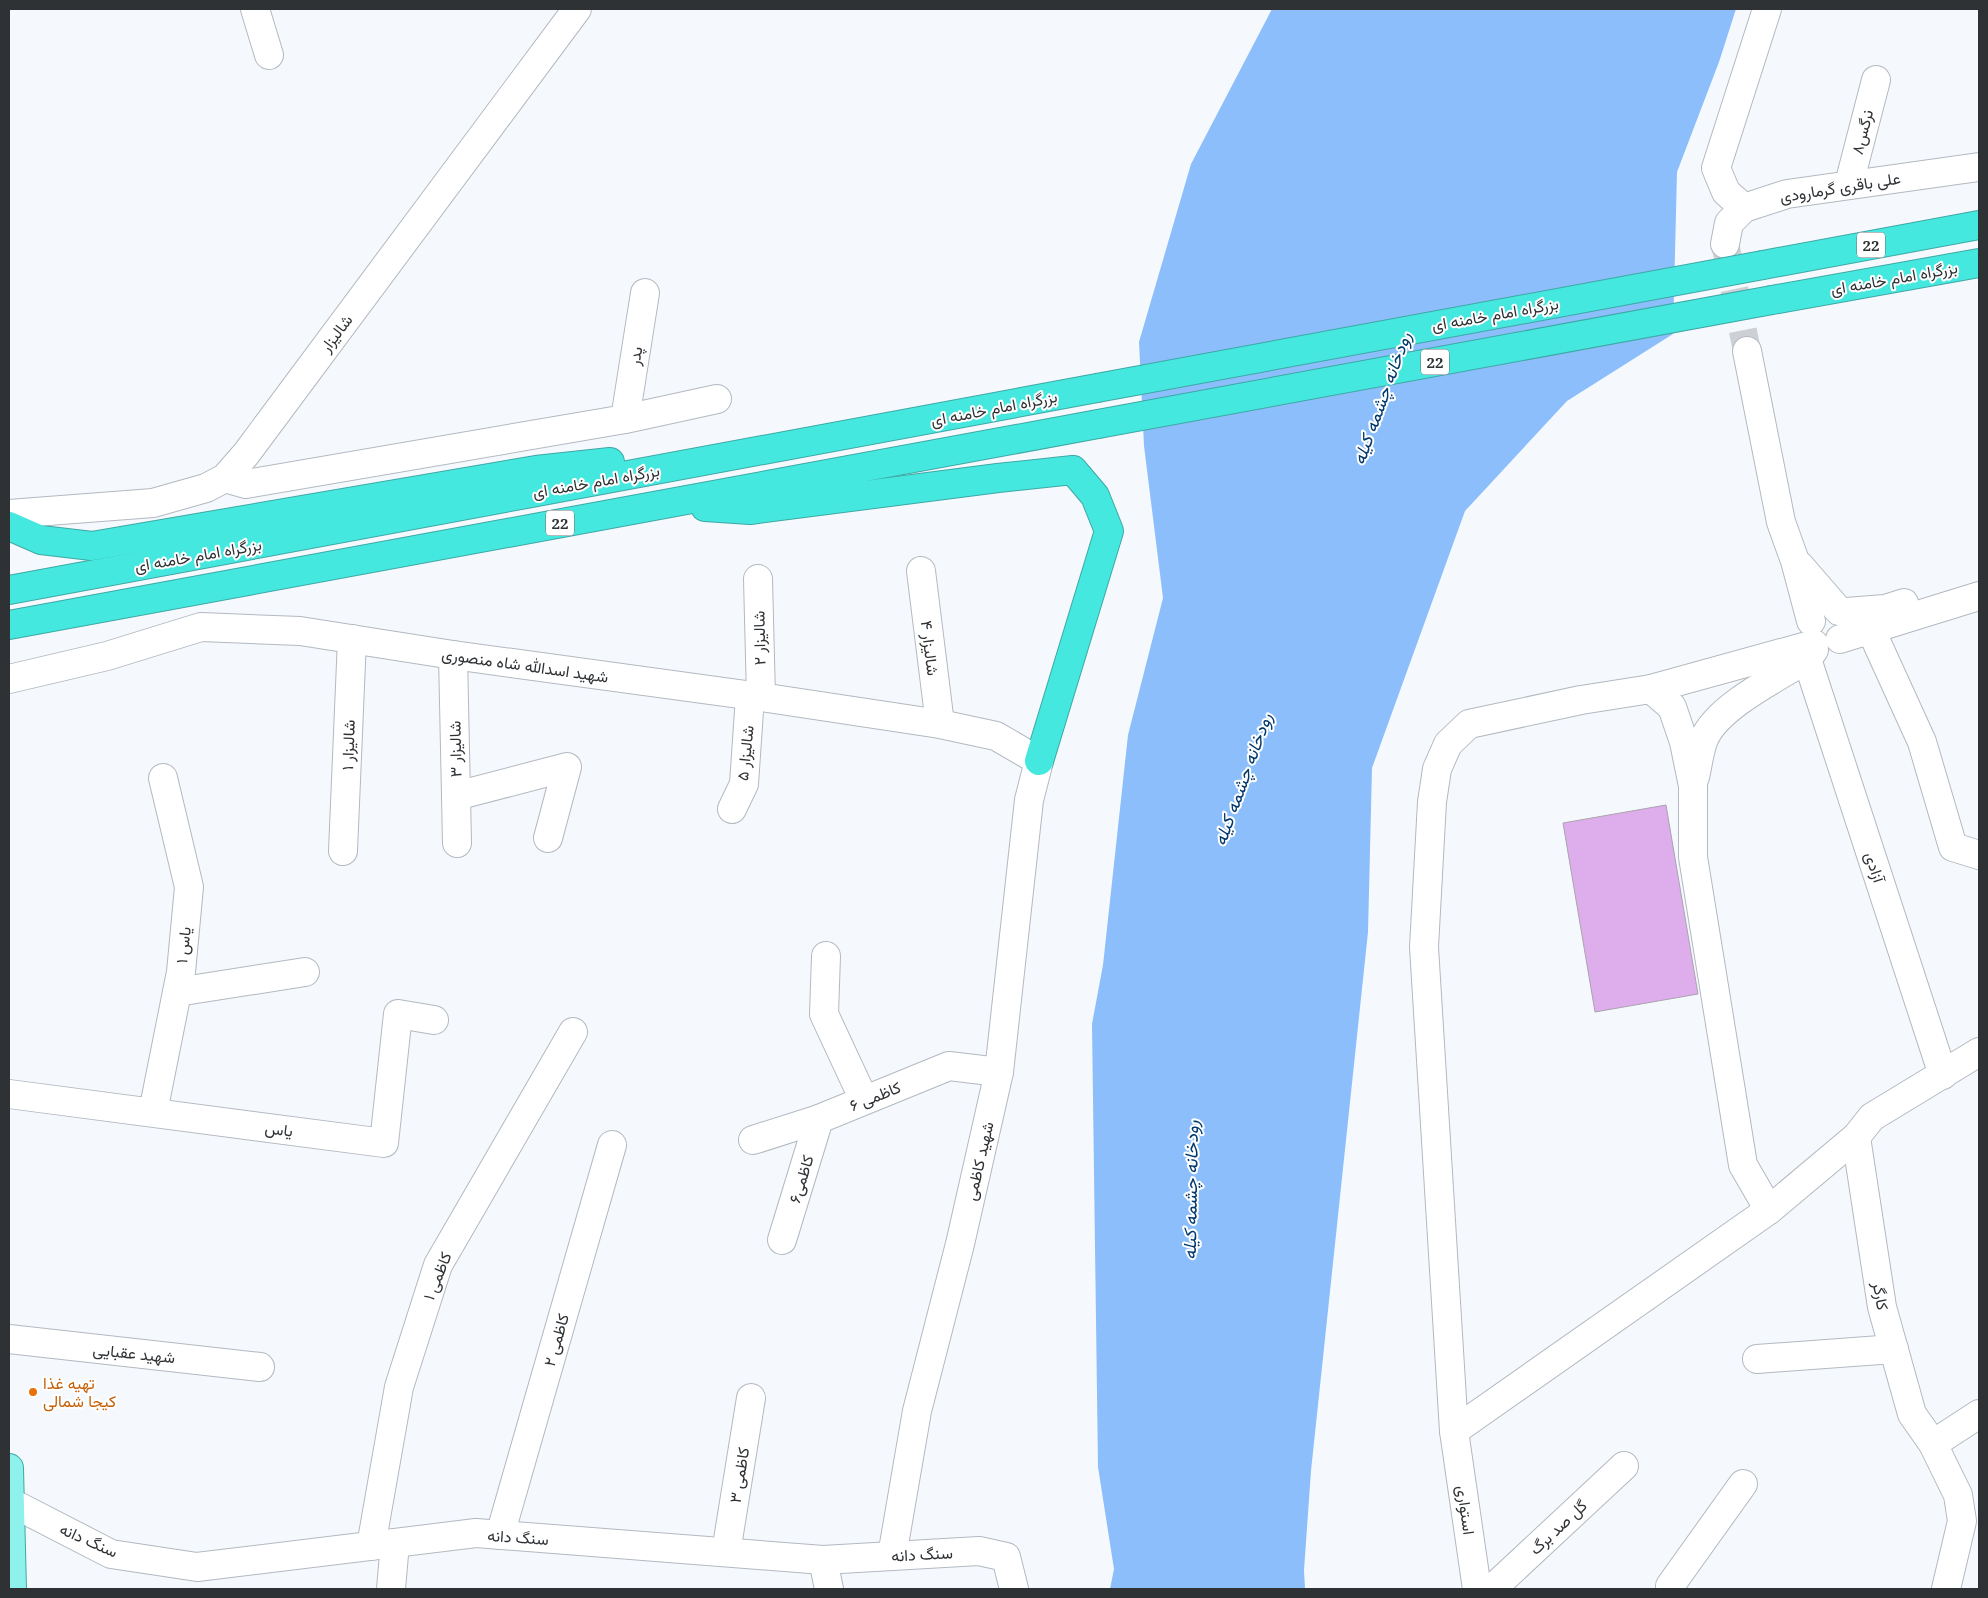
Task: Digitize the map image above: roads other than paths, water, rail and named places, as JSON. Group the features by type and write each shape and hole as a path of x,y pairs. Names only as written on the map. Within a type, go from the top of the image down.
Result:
{"highway":[{"name":"بزرگراه امام خامنه ای","path":"18,588 1979,225"},
{"name":"بزرگراه امام خامنه ای","path":"16,623 1979,263"},
{"path":"9,526 41,540 92,546 536,470 828,439"},
{"path":"666,504 750,510 1073,470 1095,496 1109,531 1039,761"}],"main road":[{"path":"9,1468 12,1589"}],"street":[{"path":"255,9 269,55"},
{"name":"شالیزار","path":"9,514 153,503 206,488 225,478 252,446 577,9"},
{"path":"1725,244 1729,224 1744,208 1726,192 1716,168 1767,9"},
{"name":"نرگس۸","path":"1849,184 1876,80"},
{"name":"علی باقری گرمارودی","path":"1744,208 1787,194 1979,167"},
{"name":"پدر","path":"626,419 645,293"},
{"path":"1747,351 1781,522 1796,561 1816,639"},
{"path":"225,478 246,484 626,419 717,399"},
{"path":"1580,700 1644,674 1849,633 1853,625 1853,619 1842,612 1796,561"},
{"name":"شالیزار ۴","path":"921,571 940,724"},
{"name":"شالیزار ۲","path":"755,697 758,579"},
{"path":"1842,612 1886,609 1979,580"},
{"path":"1580,700 1651,689 1816,639 1871,630 1979,596"},
{"name":"شهید اسدالله شاه منصوری","path":"9,679 107,656 201,627 300,631 453,655 940,724 996,736 1039,761"},
{"path":"1871,630 1922,742 1953,846 1979,855"},
{"name":"شالیزار ۱","path":"343,851 352,639"},
{"path":"1693,786 1704,738 1718,719 1816,639"},
{"name":"آزادی","path":"1816,639 1943,1075"},
{"name":"شالیزار ۳","path":"453,655 457,843"},
{"path":"1651,689 1672,707 1684,742 1693,786 1693,857 1744,1164 1769,1210"},
{"name":"شالیزار ۵","path":"732,809 744,784 755,697"},
{"name":"استواری","path":"1478,1589 1454,1431 1424,947 1432,802 1437,770 1448,744 1469,724 1580,700"},
{"name":"شهید کاظمی","path":"892,1556 917,1411 960,1244 999,1072 1029,800 1039,761"},
{"path":"456,796 568,767 548,838"},
{"name":"یاس ۱","path":"153,1112 181,972 189,887 163,778"},
{"path":"826,956 824,1014 864,1100"},
{"path":"177,992 304,972"},
{"name":"یاس","path":"9,1094 384,1143 398,1014 434,1020"},
{"name":"کاظمی ۱","path":"392,1589 383,1544 398,1387 438,1265 573,1032"},
{"path":"1454,1431 1769,1210 1856,1137 1872,1116 1979,1052"},
{"name":"کاظمی ۶","path":"753,1140 819,1119 949,1066 999,1072"},
{"name":"کاظمی۶","path":"782,1240 819,1119"},
{"name":"کارگر","path":"1856,1137 1882,1307 1912,1414 1933,1444 1958,1495 1962,1521 1953,1588"},
{"name":"کاظمی ۲","path":"500,1535 612,1145"},
{"name":"شهید عقبایی","path":"9,1339 260,1368"},
{"path":"1757,1360 1894,1349"},
{"name":"کاظمی ۳","path":"726,1552 751,1398"},
{"path":"1933,1444 1979,1414"},
{"name":"گل صد برگ","path":"1492,1589 1624,1466"},
{"path":"1672,1588 1743,1484"},
{"name":"سنگ دانه","path":"9,1502 111,1554 198,1567 476,1533 823,1560 979,1551 1006,1557 1014,1589"},
{"path":"823,1560 828,1589"}],"water":[{"name":"رودخانه چشمه کیله","path":"1272,9 1736,9 1719,62 1677,172 1673,334 1567,401 1465,511 1372,768 1368,932 1311,1471 1304,1570 1305,1589 1110,1589 1114,1569 1098,1467 1092,1024 1103,965 1128,735 1163,598 1144,446 1139,342 1191,164"}],"tunnel":[{"path":"1726,248 1747,351"}],"place":[{"name":"تهیه غذا کیجا شمالی","path":"33,1392"}]}
